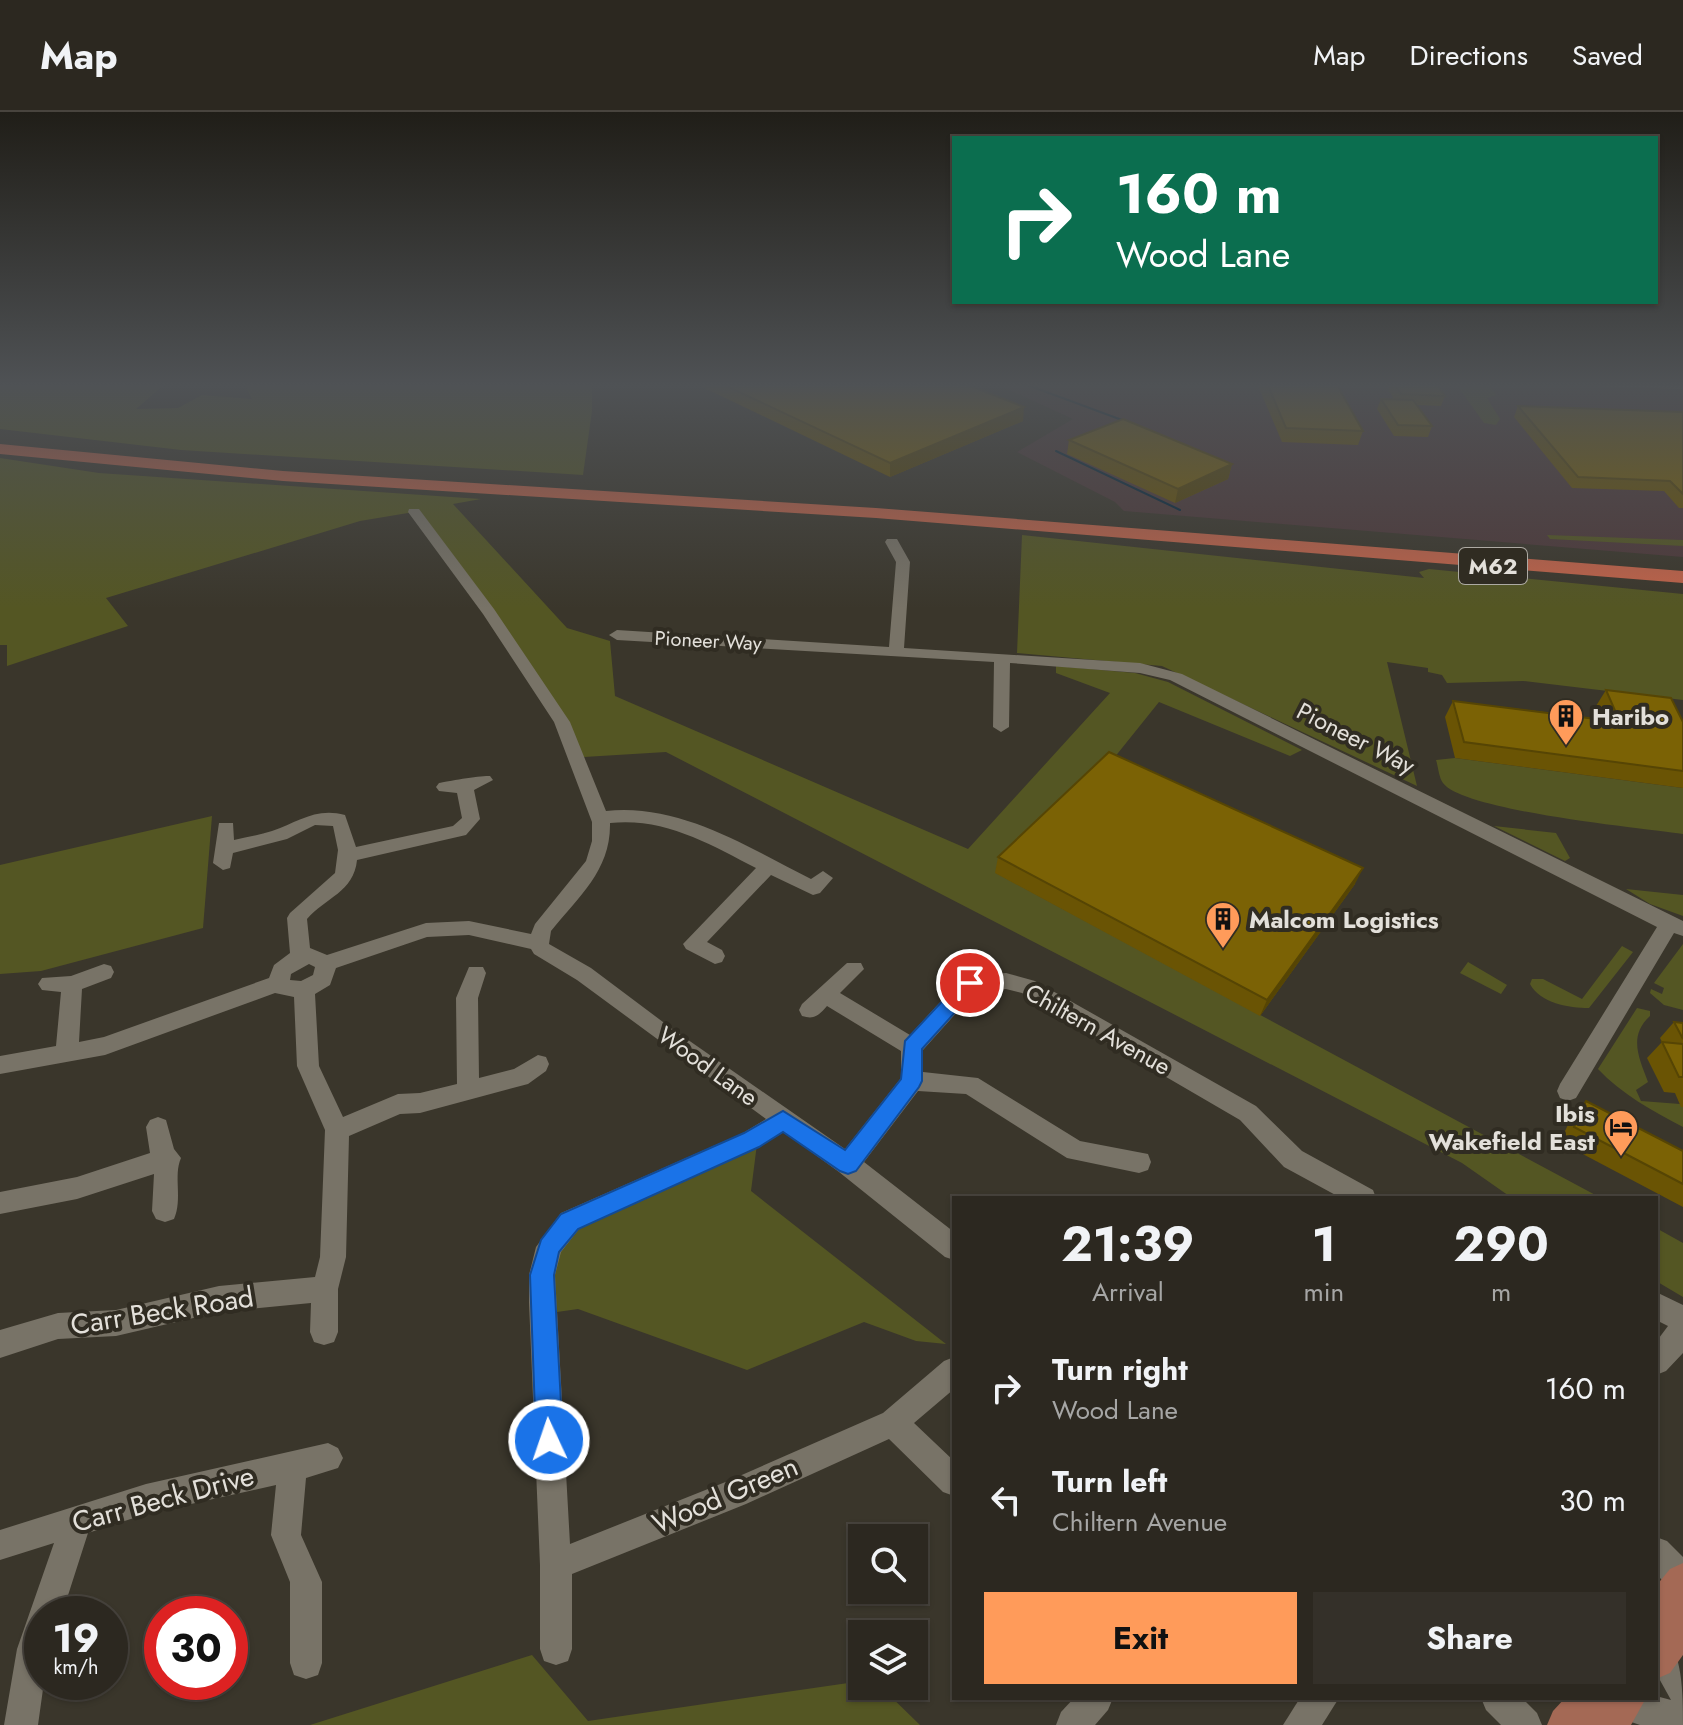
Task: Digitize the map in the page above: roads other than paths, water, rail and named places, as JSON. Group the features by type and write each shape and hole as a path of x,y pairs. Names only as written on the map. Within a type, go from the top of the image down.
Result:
{"highway":[{"name":"M62","path":"97,458 283,476 670,499 1302,545 1683,577"},
{"name":"M62","path":"204,458 909,504 1683,564"},
{"name":"M62","path":"1302,545 1683,588"}],"main road":[{"path":"1658,1635 1683,1580"},
{"path":"1567,1725 1600,1700"},
{"path":"1589,1725 1616,1712 1623,1700"}],"street":[{"path":"414,512 489,612 562,722 600,818 601,841 595,863 542,929 537,937 538,943"},
{"path":"892,542 903,562 896,652"},
{"name":"Pioneer Way","path":"617,635 1140,668 1176,677 1676,927 1568,1091"},
{"path":"1001,727 1002,658"},
{"path":"445,787 465,787 484,780"},
{"path":"348,856 459,831 471,819 465,787"},
{"path":"600,818 635,815 678,822 813,888 823,878"},
{"path":"226,827 223,856 280,835 312,819 333,817 342,825 349,865 345,877 303,908 297,918 301,957"},
{"path":"715,956 693,944 769,866"},
{"name":"Wood Lane","path":"326,963 426,930 469,928 538,943 541,949 584,974 783,1121 848,1164 952,1246"},
{"path":"301,957 317,957 326,963 323,979 304,990 289,990 279,983 281,971 301,957"},
{"path":"848,1164 912,1081 912,1047 818,1002 854,969"},
{"path":"49,984 72,984 104,972"},
{"path":"468,1089 467,998 476,973"},
{"name":"Chiltern Avenue","path":"912,1047 970,983 1006,981 1028,987 1248,1113 1293,1159 1360,1196"},
{"path":"0,1065 105,1046 279,983"},
{"path":"67,1053 72,984"},
{"path":"304,990 308,1066 337,1130 333,1257 325,1289 324,1332"},
{"path":"337,1130 398,1104 420,1103 520,1077 538,1064"},
{"path":"912,1081 970,1085 1075,1151 1139,1162"},
{"path":"556,1649 556,1565 542,1302 542,1275 549,1247 570,1221 751,1140 783,1121"},
{"path":"158,1127 169,1195 165,1211"},
{"path":"0,1203 77,1188 165,1159"},
{"name":"Carr Beck Road","path":"0,1344 58,1326 116,1323 219,1299 325,1289"},
{"path":"1658,1306 1683,1322 1672,1346 1658,1359"},
{"name":"Wood Green","path":"556,1565 735,1493 893,1423 952,1373"},
{"path":"893,1423 952,1479"},
{"name":"Carr Beck Drive","path":"0,1545 146,1499 328,1458"},
{"path":"292,1468 286,1535 306,1582 306,1663"},
{"path":"52,1596 75,1522"},
{"path":"1658,1554 1683,1580"},
{"path":"1658,1675 1683,1692"},
{"path":"1658,1686 1683,1721"},
{"path":"21,1725 25,1700"},
{"path":"1073,1724 1094,1700"},
{"path":"1300,1725 1320,1700"},
{"path":"1500,1700 1525,1725"}],"waterway":[{"path":"1071,458 1180,510"}],"place":[{"name":"Haribo","path":"1566,747"},
{"name":"Malcom Logistics","path":"1223,950"},
{"name":"Ibis Wakefield East","path":"1621,1158"}]}
